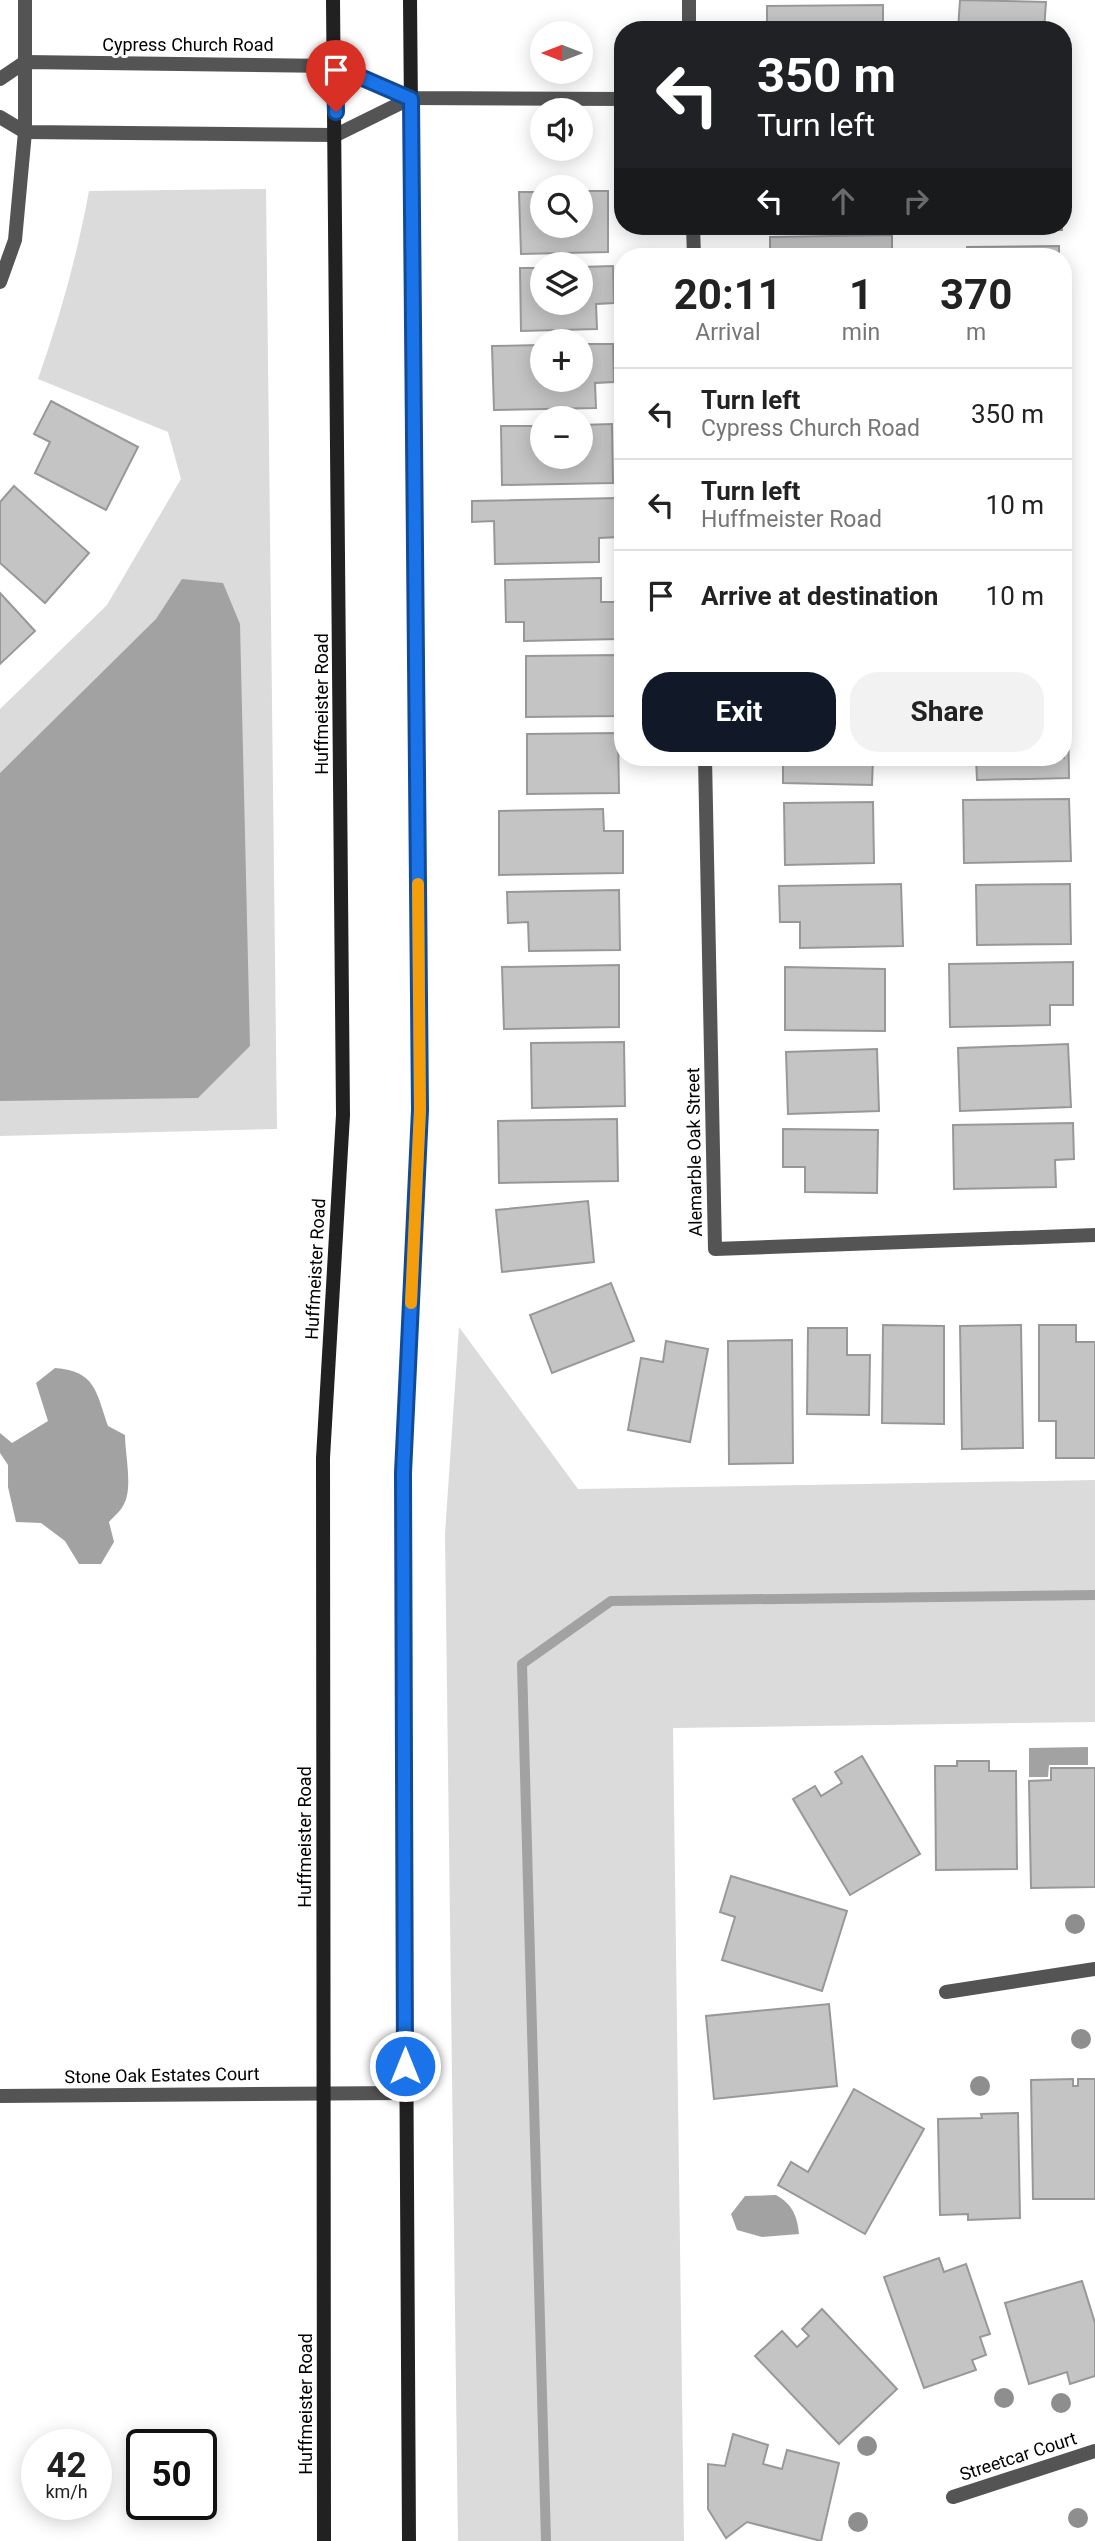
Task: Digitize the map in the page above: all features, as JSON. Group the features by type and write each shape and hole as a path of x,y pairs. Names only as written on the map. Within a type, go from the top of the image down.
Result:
{"main road":[{"name":"Huffmeister Road","path":"324,2541 323,1458 343,1115 333,0"},
{"path":"409,2541 403,1473 420,1110 410,0"}],"street":[{"path":"0,282 15,240 25,132 25,0"},
{"path":"689,0 689,21"},
{"path":"0,79 25,62"},
{"name":"Cypress Church Road","path":"25,62 335,66 411,99"},
{"path":"0,117 25,132 336,135 411,99 614,99"},
{"name":"Alemarble Oak Street","path":"705,766 715,1249 1095,1235"},
{"path":"946,1992 1095,1969"},
{"name":"Stone Oak Estates Court","path":"0,2096 405,2093"},
{"name":"Streetcar Court","path":"953,2497 1095,2451"}],"shaded area":[{"path":"266,189 277,1129 0,1136 0,709 107,605 181,479 168,432 38,379 67,286 89,191"},
{"path":"182,579 223,583 240,624 250,1046 198,1098 0,1101 0,773 156,619"},
{"path":"459,1327 578,1489 1095,1480 1095,1722 673,1728 684,2541 458,2541 445,1534"},
{"path":"55,1368 69,1370 87,1379 97,1393 108,1426 125,1435 127,1497 121,1509 109,1522 114,1542 101,1564 79,1564 65,1541 41,1523 16,1522 8,1487 8,1465 0,1453 0,1433 12,1443 48,1421 36,1383"},
{"path":"1088,1747 1088,1765 1049,1765 1048,1777 1029,1777 1029,1748"},
{"path":"776,2195 793,2211 799,2234 762,2237 737,2230 731,2214 745,2196"}],"building":[{"path":"960,0 1046,2 1045,21 959,21"},
{"path":"883,5 883,21 767,21 767,6"},
{"path":"593,191 608,191 608,252 521,254 519,192 530,192 530,238 593,238"},
{"path":"892,235 892,248 770,248 770,237"},
{"path":"1059,246 1059,248 967,248"},
{"path":"613,266 614,303 596,304 597,329 521,331 520,268 530,268 530,315 593,315 593,267"},
{"path":"593,344 613,344 614,382 595,383 596,408 530,406 530,409 494,410 492,346 530,345 530,392 593,392"},
{"path":"51,401 138,447 106,510 35,473 50,442 34,434"},
{"path":"612,424 613,483 502,485 501,426 530,426 530,469 593,469 593,425"},
{"path":"14,486 89,553 45,603 0,563 0,502"},
{"path":"614,498 614,537 599,538 599,562 495,564 494,521 472,522 472,501"},
{"path":"601,578 601,602 614,602 614,639 524,641 524,622 506,622 505,580"},
{"path":"0,593 35,631 0,664"},
{"path":"614,655 614,716 526,717 526,656"},
{"path":"614,733 614,766 619,766 619,793 527,794 527,734"},
{"path":"783,766 873,766 872,785 783,783"},
{"path":"976,766 1069,766 1069,778 977,780"},
{"path":"1069,799 1071,861 964,863 963,800"},
{"path":"873,802 874,863 785,865 784,803"},
{"path":"603,809 604,831 623,831 623,873 499,875 499,811"},
{"path":"901,884 903,946 800,948 800,922 780,922 779,886"},
{"path":"1070,884 1071,944 977,945 976,885"},
{"path":"619,890 620,950 529,951 528,922 508,923 507,892"},
{"path":"1073,962 1073,1005 1050,1005 1050,1025 950,1027 949,964"},
{"path":"619,965 619,1027 504,1029 502,967"},
{"path":"785,967 885,969 885,1031 785,1030"},
{"path":"624,1042 625,1106 532,1108 531,1043"},
{"path":"1068,1044 1071,1107 960,1111 958,1048"},
{"path":"877,1049 879,1111 788,1114 786,1052"},
{"path":"617,1119 618,1181 499,1183 498,1121"},
{"path":"1073,1123 1074,1159 1055,1160 1056,1187 954,1189 953,1125"},
{"path":"783,1129 878,1130 877,1193 805,1192 805,1167 783,1167"},
{"path":"588,1201 594,1262 502,1272 496,1210"},
{"path":"611,1283 634,1341 552,1373 530,1315"},
{"path":"883,1325 944,1326 944,1424 882,1423"},
{"path":"1021,1325 1023,1448 962,1449 960,1326"},
{"path":"1039,1325 1076,1325 1076,1342 1095,1342 1095,1458 1056,1458 1056,1421 1039,1421"},
{"path":"808,1328 847,1328 847,1355 870,1355 869,1415 807,1414"},
{"path":"792,1340 793,1463 729,1464 728,1341"},
{"path":"666,1341 708,1349 690,1442 628,1430 641,1358 663,1362"},
{"path":"862,1756 920,1854 850,1895 793,1799 815,1786 821,1796 842,1783 835,1772"},
{"path":"957,1761 989,1761 989,1771 1016,1771 1017,1869 936,1870 935,1766 957,1766"},
{"path":"1051,1768 1095,1768 1095,1887 1031,1888 1029,1781 1051,1780"},
{"path":"731,1876 847,1911 822,1991 722,1960 735,1917 720,1912"},
{"path":"829,2004 837,2086 714,2099 706,2016"},
{"path":"1073,2079 1073,2086 1078,2086 1078,2079 1095,2079 1095,2199 1033,2199 1031,2080"},
{"path":"854,2089 924,2129 865,2234 778,2185 791,2162 808,2172"},
{"path":"1018,2113 1020,2218 968,2220 968,2214 940,2215 938,2119 982,2118 981,2114"},
{"path":"939,2258 944,2272 966,2264 990,2334 980,2337 986,2355 972,2360 976,2370 924,2388 884,2277"},
{"path":"1082,2281 1095,2323 1095,2376 1070,2384 1067,2372 1029,2384 1005,2303"},
{"path":"822,2309 897,2389 839,2444 755,2356 782,2331 797,2347 809,2336 802,2329"},
{"path":"733,2434 768,2445 763,2464 782,2469 787,2450 839,2463 821,2541 747,2522 726,2538 708,2509 708,2464 725,2466"}],"waterway":[{"path":"546,2541 522,1664 611,1601 1095,1595"}],"slow traffic":[{"path":"411,1303 420,1110 418,884"}],"route":[{"path":"336,112 335,66 411,99 420,1110 403,1473 405,2066"}]}
